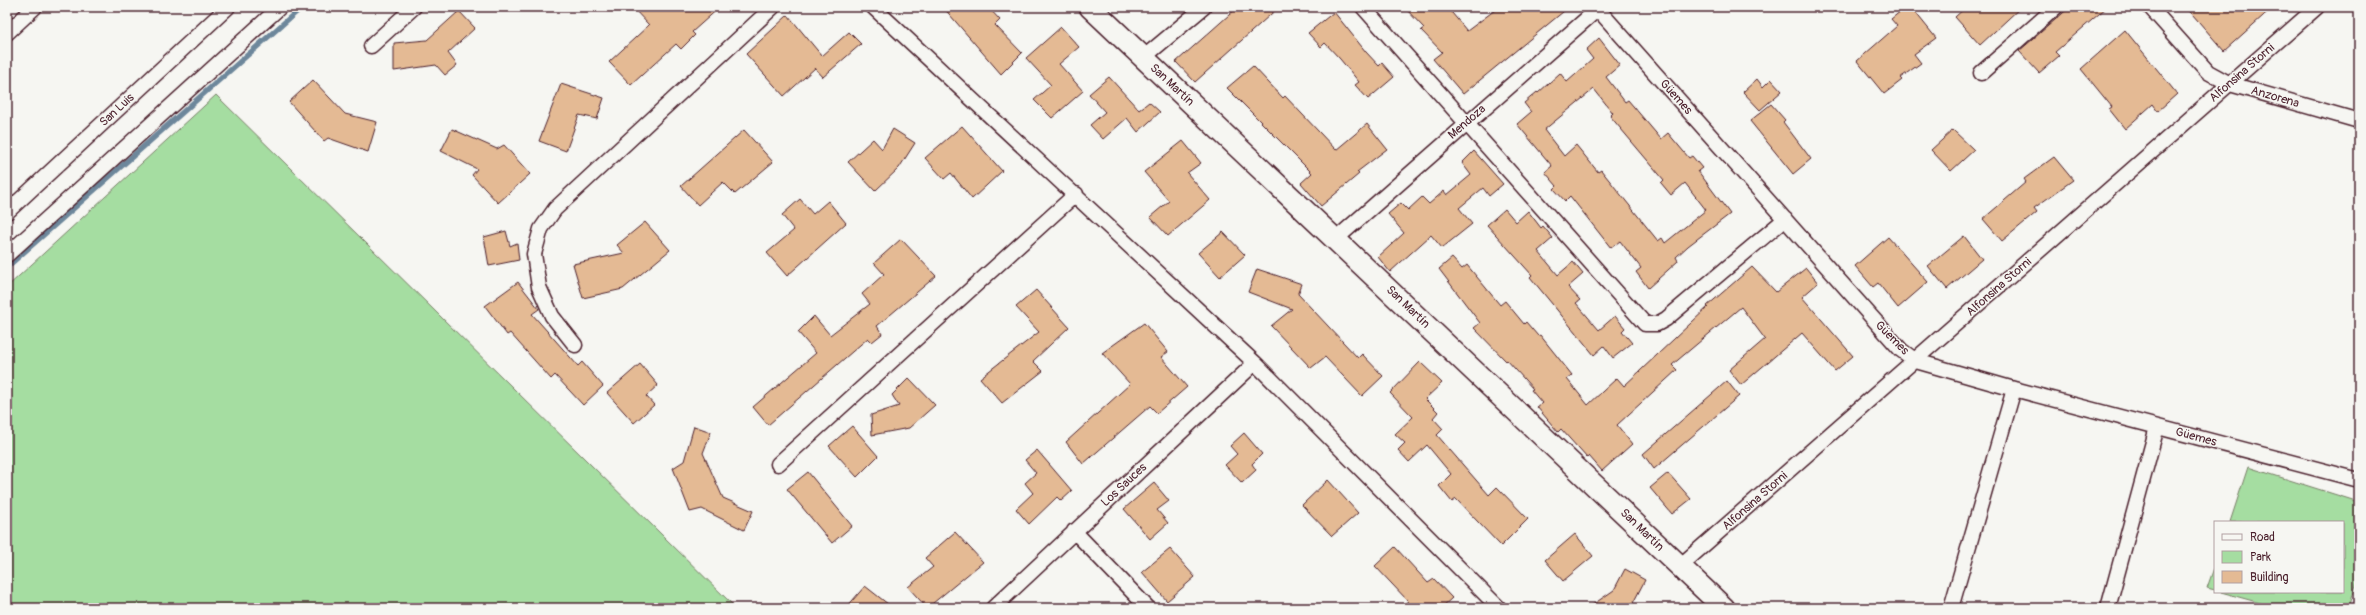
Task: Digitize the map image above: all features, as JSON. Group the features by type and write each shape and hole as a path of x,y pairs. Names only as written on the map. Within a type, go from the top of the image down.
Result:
{"street":[{"path":"7,33 35,7"},
{"name":"San Luis","path":"7,212 228,7"},
{"path":"7,255 280,7"},
{"path":"372,46 414,7"},
{"path":"575,345 552,316 539,287 534,254 541,230 555,209 773,7"},
{"path":"873,7 1076,194 1255,362 1498,608"},
{"name":"San Martín","path":"1090,7 1724,608"},
{"path":"1143,58 1204,7"},
{"path":"1363,7 1467,122 1645,324 1657,324 1666,319 1785,219"},
{"path":"1981,73 2056,7"},
{"name":"Anzorena","path":"2150,7 2208,72 2230,84 2359,121"},
{"name":"Alfonsina Storni","path":"1680,566 1916,361 2318,7"},
{"name":"Mendoza","path":"1336,239 1598,8"},
{"name":"Güemes","path":"1598,8 1901,350 1916,361 2014,389 2359,480"},
{"path":"778,464 1076,194"},
{"name":"Los Sauces","path":"992,608 1255,362"},
{"path":"1951,608 2014,389"},
{"path":"2108,608 2158,427"},
{"path":"1074,531 1148,608"}],"green space":[{"path":"216,95 736,608 7,608 7,287"},
{"path":"2248,467 2359,502 2359,575 2349,608 2278,608 2225,593 2344,593 2344,521 2230,521"},
{"path":"2214,568 2214,590 2207,588"}],"building":[{"path":"632,7 720,7 692,32 695,35 681,49 676,44 631,85 609,62 649,25"},
{"path":"943,7 988,7 1000,20 995,25 1022,53 1001,74"},
{"path":"1238,7 1279,7 1195,82 1176,62"},
{"path":"1404,7 1447,7 1467,31 1499,7 1569,7 1463,94 1433,59 1442,52 1421,30 1424,28"},
{"path":"1906,7 1911,7 1936,38 1914,54 1921,63 1900,78 1902,80 1884,94 1857,61 1897,26 1891,19"},
{"path":"1966,7 2021,7 1980,45 1955,17"},
{"path":"2070,7 2107,7 2055,52 2059,56 2039,73 2019,51"},
{"path":"2186,7 2273,7 2224,51"},
{"path":"459,11 475,28 448,53 457,65 445,75 436,65 394,71 394,43 427,40"},
{"path":"1334,12 1366,52 1379,66 1382,63 1394,77 1368,99 1355,85 1359,82 1340,59 1325,43 1321,47 1308,33"},
{"path":"788,15 822,56 849,32 861,44 823,77 815,68 784,96 746,54"},
{"path":"1061,27 1079,47 1059,64 1083,91 1052,118 1034,100 1051,85 1026,58"},
{"path":"2125,30 2177,94 2158,111 2153,104 2125,129 2109,109 2112,107 2081,69"},
{"path":"1599,38 1620,65 1606,77 1625,102 1628,100 1661,139 1668,133 1689,158 1692,156 1702,168 1698,171 1730,214 1688,246 1676,257 1678,261 1648,288 1636,272 1641,268 1620,241 1611,248 1570,196 1565,201 1554,189 1557,186 1545,172 1552,166 1517,124 1531,112 1524,103 1537,92 1538,93 1560,73 1567,82 1593,59 1586,50","holes":["1594,89 1613,113 1610,116 1664,180 1661,183 1671,195 1685,183 1706,210 1665,243 1662,238 1658,241 1601,170 1598,172 1576,145 1564,156 1544,130"]},
{"path":"1253,66 1283,98 1285,96 1336,150 1367,124 1387,149 1357,172 1359,174 1321,206 1301,183 1312,173 1227,88"},
{"path":"1109,77 1139,110 1149,102 1160,112 1138,132 1127,118 1103,139 1090,125 1105,112 1089,94"},
{"path":"1757,79 1763,87 1771,79 1782,91 1760,110 1743,92"},
{"path":"313,80 345,114 377,122 368,152 328,138 324,141 289,102"},
{"path":"561,84 604,98 597,119 579,115 566,151 539,141"},
{"path":"1771,104 1785,120 1783,122 1811,159 1793,174 1750,121"},
{"path":"962,126 1002,171 972,199 951,173 944,179 925,158"},
{"path":"452,129 497,149 504,145 530,174 498,203 472,175 477,169 441,151"},
{"path":"893,129 915,143 899,168 875,191 848,162 873,139 882,149"},
{"path":"744,130 773,162 735,194 723,182 698,205 681,186"},
{"path":"1953,130 1974,150 1951,171 1931,150"},
{"path":"1183,141 1201,163 1187,173 1210,200 1168,236 1150,217 1169,201 1144,172"},
{"path":"1474,151 1503,184 1489,196 1483,188 1459,208 1472,224 1442,248 1431,235 1390,272 1378,257 1404,233 1388,214 1401,203 1408,210 1422,197 1429,204 1444,191 1447,195 1471,175 1462,163"},
{"path":"2054,157 2073,180 2034,208 2037,212 2002,241 1983,219 2026,182 2024,179"},
{"path":"800,199 813,214 828,201 846,223 787,276 767,253 794,230 782,215"},
{"path":"1505,209 1516,222 1528,211 1541,228 1543,226 1553,238 1538,251 1558,275 1573,262 1583,274 1568,287 1580,300 1576,303 1599,330 1615,316 1625,328 1622,331 1632,343 1613,358 1604,346 1594,355 1530,277 1532,275 1487,225"},
{"path":"645,222 670,250 623,289 583,298 573,264 624,253 617,245"},
{"path":"506,231 510,246 517,243 519,260 489,266 484,237"},
{"path":"1223,232 1245,255 1220,277 1198,253"},
{"path":"1964,236 1982,259 1947,289 1928,266"},
{"path":"1888,237 1928,282 1898,308 1878,283 1873,287 1855,266"},
{"path":"901,239 936,276 877,326 882,334 872,342 868,338 768,425 753,407 816,353 798,332 814,316 830,335 870,304 862,294 884,274 874,263"},
{"path":"1452,258 1462,269 1467,265 1500,305 1505,301 1524,324 1526,322 1538,336 1540,335 1572,375 1567,379 1588,405 1617,378 1624,386 1708,307 1707,306 1752,267 1776,292 1806,268 1818,283 1802,297 1853,356 1835,371 1802,333 1741,385 1729,370 1765,339 1741,307 1672,365 1677,370 1617,425 1632,444 1602,471 1589,456 1587,458 1561,429 1558,432 1537,407 1542,403 1531,390 1533,389 1507,360 1506,361 1474,328 1480,323 1439,269"},
{"path":"1257,269 1302,284 1298,294 1358,358 1362,354 1383,376 1362,396 1325,357 1311,368 1271,326 1292,309 1248,292"},
{"path":"518,282 539,309 532,314 578,366 582,362 603,386 583,405 555,375 551,379 510,333 507,335 485,306"},
{"path":"1036,290 1069,327 1033,361 1043,371 1002,403 980,378 1039,332 1016,307"},
{"path":"1144,323 1168,352 1161,357 1187,387 1157,413 1150,406 1083,464 1066,442 1130,384 1102,353"},
{"path":"1420,362 1442,383 1425,399 1438,412 1433,418 1443,429 1437,435 1489,495 1497,487 1528,519 1501,546 1456,499 1452,502 1439,486 1451,474 1427,445 1409,462 1398,450 1405,443 1395,434 1413,417 1390,393"},
{"path":"640,364 658,385 646,396 654,405 634,423 607,393"},
{"path":"909,378 935,405 909,428 872,435 871,415 899,406 892,395"},
{"path":"1727,381 1739,396 1654,469 1643,454"},
{"path":"694,426 711,432 703,453 723,498 753,511 744,530 702,509 690,512 673,468 684,461"},
{"path":"852,426 878,456 857,477 829,446"},
{"path":"1244,433 1262,454 1252,464 1256,470 1242,483 1225,465 1237,454 1230,446"},
{"path":"1037,450 1072,491 1061,501 1057,497 1029,524 1016,509 1033,493 1025,483 1036,473 1025,460"},
{"path":"808,472 852,526 832,543 787,489"},
{"path":"1668,473 1691,499 1672,514 1650,488"},
{"path":"1328,480 1358,513 1332,536 1302,505"},
{"path":"1154,483 1169,501 1157,510 1168,523 1150,539 1124,509"},
{"path":"955,532 983,562 927,608 908,587 933,567 925,558"},
{"path":"1575,534 1593,556 1563,581 1545,560"},
{"path":"1395,547 1428,583 1434,579 1452,598 1441,608 1399,608 1408,601 1375,566"},
{"path":"1170,549 1195,577 1167,601 1142,572"},
{"path":"1625,569 1645,580 1632,605 1629,608 1588,608 1614,590"},
{"path":"865,586 893,608 846,608"}],"waterway":[{"path":"7,267 302,7"}]}
